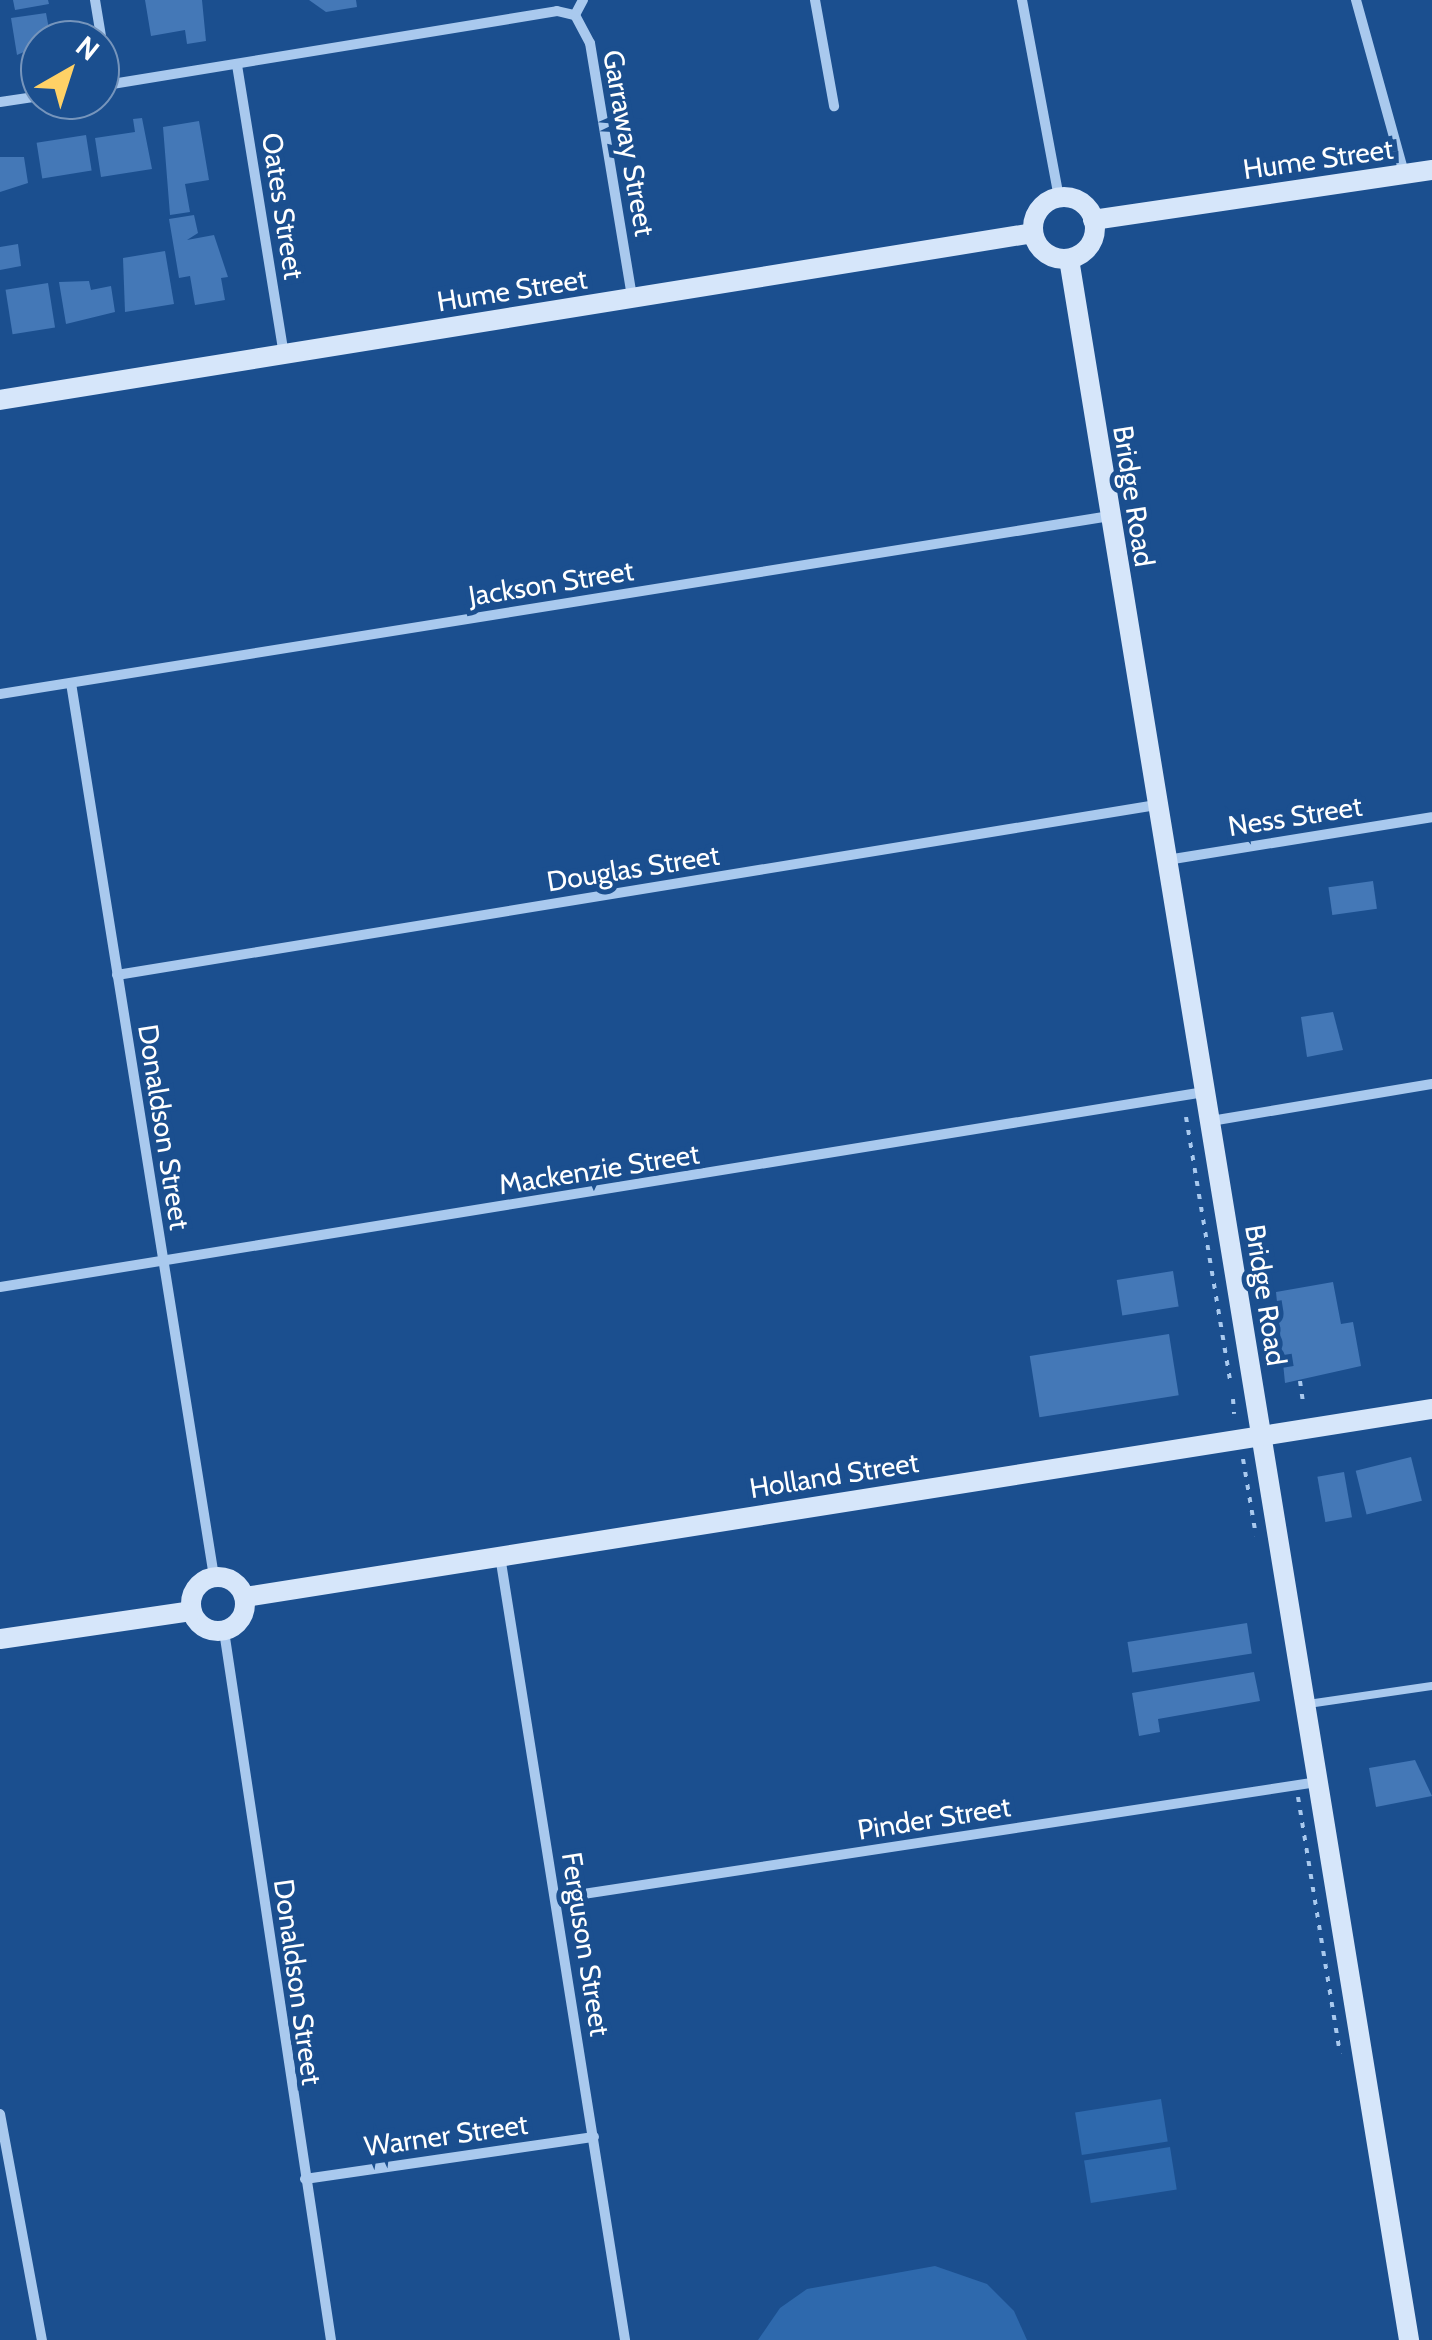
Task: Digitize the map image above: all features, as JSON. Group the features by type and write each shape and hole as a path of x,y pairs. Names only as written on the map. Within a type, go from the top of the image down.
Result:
{"street":[{"path":"120,84 557,11 575,15 583,0"},
{"path":"814,0 834,106"},
{"path":"1022,0 1059,197"},
{"path":"1356,0 1404,174"},
{"name":"Garraway Street","path":"575,15 590,43 632,298"},
{"name":"Oates Street","path":"237,65 284,354"},
{"name":"Hume Street","path":"1093,220 1432,170"},
{"path":"1059,197 1078,200 1093,220 1092,242 1068,259 1048,255 1033,233 1040,208 1059,197"},
{"name":"Hume Street","path":"0,400 1033,233"},
{"name":"Bridge Road","path":"1068,259 1409,2340"},
{"name":"Jackson Street","path":"0,694 1110,516"},
{"name":"Donaldson Street","path":"72,683 214,1577"},
{"name":"Douglas Street","path":"117,975 1156,805"},
{"name":"Ness Street","path":"1165,860 1432,816"},
{"path":"1210,1121 1432,1084"},
{"name":"Mackenzie Street","path":"0,1287 163,1264 1204,1092"},
{"name":"Holland Street","path":"244,1597 1432,1409"},
{"name":"Ferguson Street","path":"500,1555 625,2340"},
{"path":"214,1577 234,1582 244,1597 240,1621 224,1631 205,1628 191,1611 196,1587 214,1577"},
{"path":"0,1639 191,1611"},
{"name":"Donaldson Street","path":"224,1631 331,2340"},
{"name":"Pinder Street","path":"556,1898 1318,1782"},
{"path":"0,2114 42,2340"},
{"name":"Warner Street","path":"304,2179 594,2136"}],"lane":[{"path":"1305,1704 1432,1686"}],"path":[{"path":"1186,1117 1236,1416"},
{"path":"1300,1380 1303,1403"}],"shaded area":[{"path":"1161,2099 1168,2141 1082,2155 1075,2113"},
{"path":"1170,2147 1177,2189 1091,2203 1084,2161"},
{"path":"935,2266 987,2284 1014,2311 1027,2340 758,2340 780,2308 807,2289"}],"building":[{"path":"13,0 48,0 49,4 15,10"},
{"path":"145,0 202,0 206,41 187,44 185,30 151,36"},
{"path":"309,0 356,0 357,7 326,12"},
{"path":"46,13 47,20 20,20 17,55 11,18"},
{"path":"142,118 152,169 101,177 95,138 135,132 133,119"},
{"path":"199,121 209,180 185,184 190,212 170,215 163,127"},
{"path":"86,135 92,171 42,178 37,143"},
{"path":"0,157 24,157 28,183 0,192"},
{"path":"194,215 198,233 187,240 214,235 228,277 221,278 225,300 195,305 190,276 179,278 169,219"},
{"path":"18,244 21,266 0,270 0,247"},
{"path":"165,251 174,304 125,312 123,258"},
{"path":"89,281 91,290 111,286 115,312 66,324 59,282"},
{"path":"48,283 55,327 13,334 6,290"},
{"path":"1373,881 1377,909 1332,915 1328,887"},
{"path":"1333,1012 1343,1050 1307,1057 1301,1017"},
{"path":"1173,1271 1179,1307 1122,1315 1117,1280"},
{"path":"1333,1282 1341,1324 1353,1322 1361,1366 1285,1383 1276,1292"},
{"path":"1169,1334 1179,1395 1039,1417 1030,1356"},
{"path":"1411,1457 1422,1501 1367,1514 1356,1471"},
{"path":"1344,1472 1352,1517 1325,1522 1317,1477"},
{"path":"1247,1623 1252,1654 1132,1673 1127,1642"},
{"path":"1254,1672 1260,1701 1158,1719 1160,1732 1139,1736 1132,1693"},
{"path":"1415,1760 1432,1796 1376,1807 1369,1768"}]}
